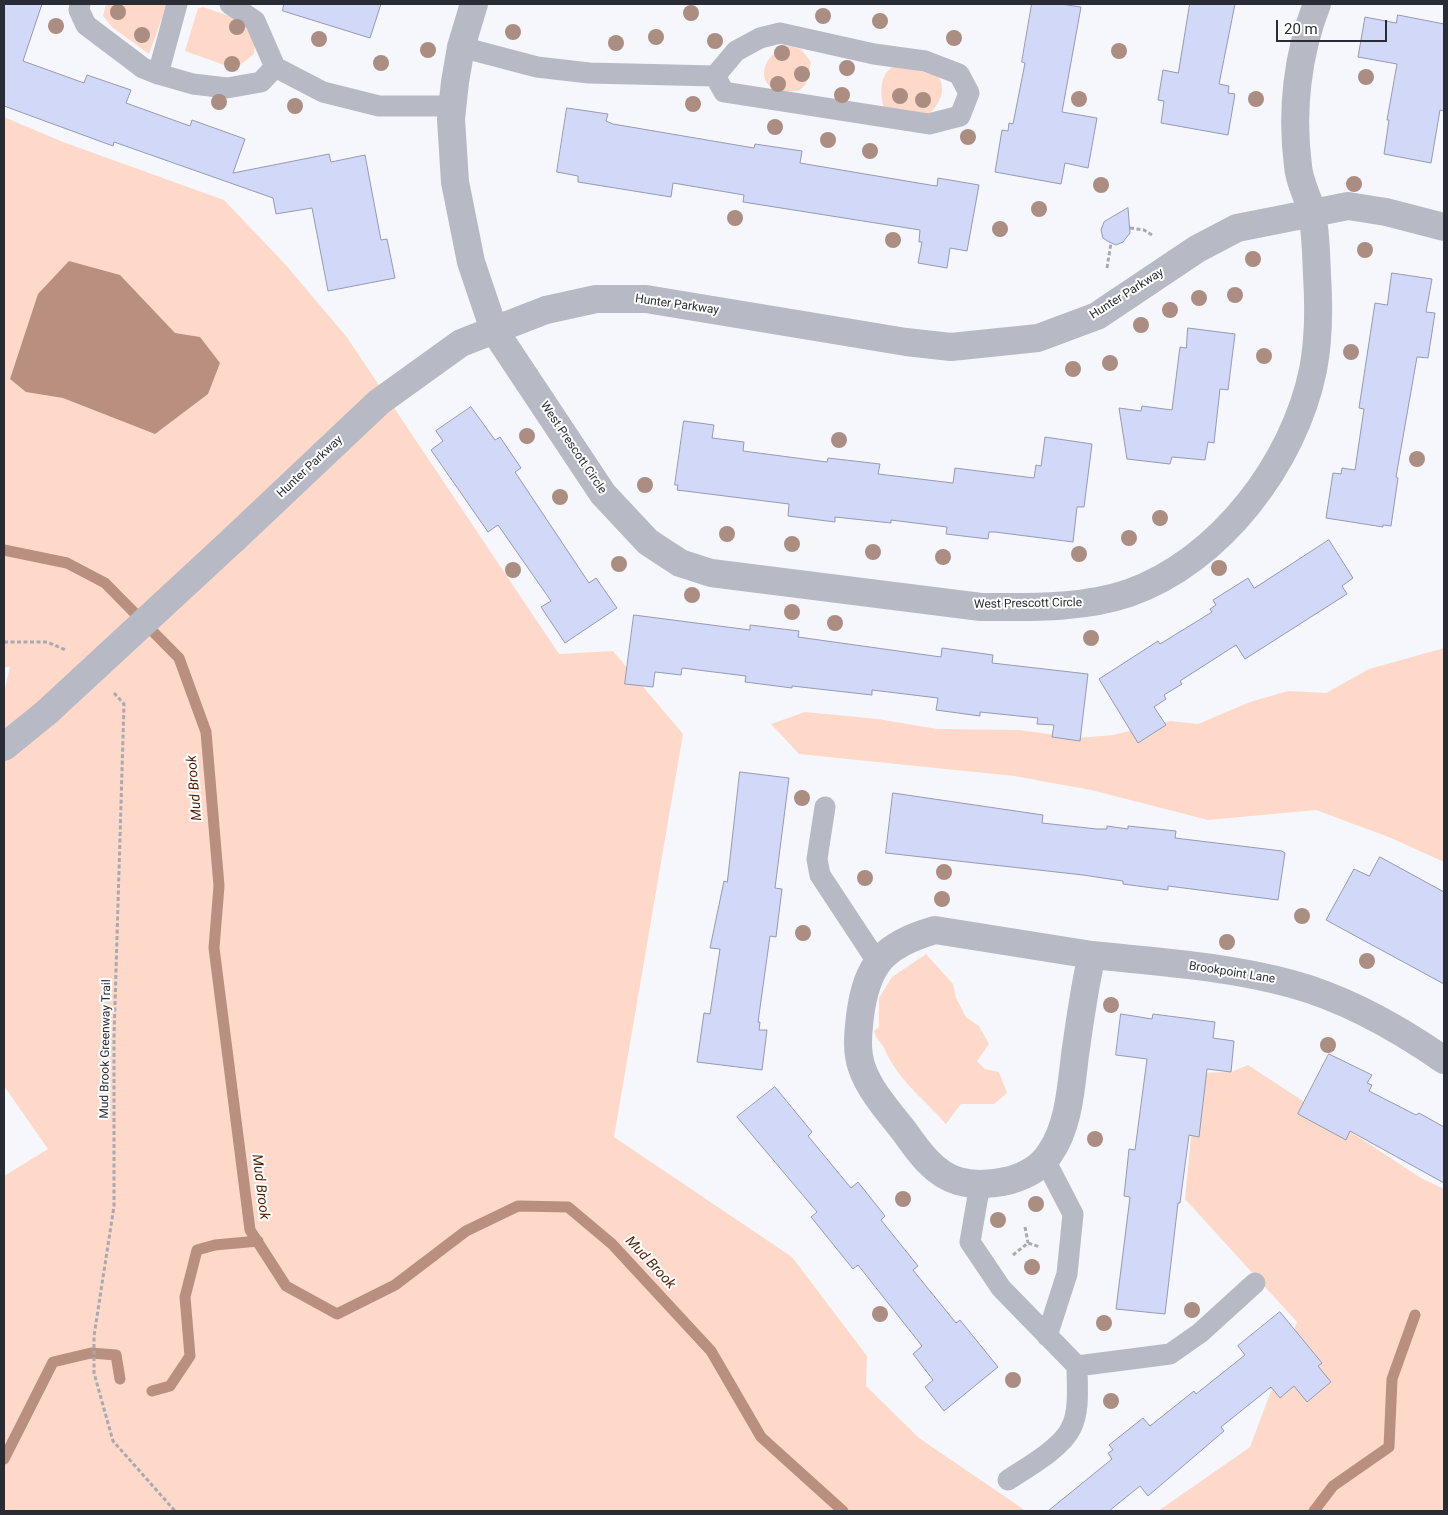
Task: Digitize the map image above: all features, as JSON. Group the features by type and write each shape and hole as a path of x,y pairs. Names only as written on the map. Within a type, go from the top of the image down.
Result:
{"street":[{"name":"West Prescott Circle","path":"474,4 461,47 451,119 455,182 471,262 494,330 604,494 648,542 680,563 711,573 981,607 1089,603 1130,592 1176,569 1209,545 1244,510 1286,449 1313,370 1317,337 1317,274 1311,212 1298,168 1295,117 1299,65 1316,4"},
{"name":"Hunter Parkway","path":"4,748 47,712 379,402 461,343 546,310 596,299 646,299 906,342 951,347 1038,338 1097,316 1197,249 1237,228 1348,206 1386,212 1444,227"},
{"name":"Brookpoint Lane","path":"1045,1160 1038,1168 1021,1177 980,1184 958,1181 939,1172 921,1155 876,1094 862,1069 857,1042 863,996 871,971 888,951 907,938 935,930 1092,955 1245,973 1292,984 1341,1001 1402,1032 1444,1060"},
{"path":"1045,1160 1061,1133 1070,1092 1084,991 1092,955"}],"lane":[{"path":"80,4 79,10 86,25 143,68 158,74 193,84 227,88 261,82 275,67"},
{"path":"158,74 177,4"},
{"path":"230,4 255,20 275,67 323,92 379,106 452,106"},
{"path":"780,33 874,54 924,61 959,74 969,93 960,116 929,124 724,92 715,76 736,51 760,38 780,33"},
{"path":"461,47 545,68 589,73 715,76"},
{"path":"825,806 818,858 820,875 878,963"},
{"path":"1045,1160 1073,1214 1067,1274 1047,1336"},
{"path":"980,1184 970,1242 1001,1288 1077,1366 1077,1402 1071,1429 1056,1446 1008,1480"},
{"path":"1077,1366 1170,1354 1200,1333 1255,1284"}],"path":[{"path":"1130,228 1144,230 1152,235"},
{"path":"1107,268 1111,243"},
{"path":"4,642 47,642 74,653"},
{"name":"Mud Brook Greenway Trail","path":"112,691 124,704 114,1037 114,1206 94,1336 94,1373 113,1441 175,1511"},
{"path":"1025,1227 1028,1243"},
{"path":"1028,1243 1068,1257"},
{"path":"992,1273 1028,1243"}],"shaded area":[{"path":"106,4 167,4 149,54 112,27 103,16"},
{"path":"203,7 244,21 255,41 254,54 235,69 185,51 198,8"},
{"path":"789,46 801,49 811,62 806,84 800,90 784,91 773,88 767,83 764,75 765,66 770,58 778,51"},
{"path":"897,65 938,76 942,86 941,97 928,115 884,108 882,102 882,83 887,72"},
{"path":"4,117 63,142 224,200 284,263 346,336 559,654 613,651 683,734 614,1137 792,1257 867,1356 866,1386 919,1438 1026,1511 4,1511 4,1176 48,1149 4,1086 4,692 10,667 4,667"},
{"path":"69,261 120,275 175,333 200,337 220,363 208,394 155,434 63,398 26,392 10,379 38,294"},
{"path":"1444,648 1444,862 1391,838 1316,810 1208,820 1091,790 1014,776 799,754 771,724 805,712 878,719 937,729 1020,730 1077,738 1113,735 1170,721 1198,724 1250,702 1288,691 1326,693 1369,669"},
{"path":"926,954 953,984 956,998 966,1017 979,1026 989,1044 977,1061 985,1069 999,1072 1007,1093 994,1104 961,1104 946,1124 897,1071 874,1031 879,1027 879,998 892,977"},
{"path":"1248,1065 1421,1178 1444,1189 1444,1511 1158,1511 1250,1447 1297,1322 1185,1199 1197,1073 1231,1072"}],"building":[{"path":"4,4 42,4 23,61 84,83 87,75 131,90 126,103 190,126 192,120 245,139 233,173 329,154 331,162 365,155 381,240 387,239 395,278 328,291 312,208 276,214 273,198 114,142 113,146 4,106"},
{"path":"284,4 381,4 370,38 283,11"},
{"path":"1032,4 1061,4 1081,7 1062,112 1097,118 1088,168 1065,163 1061,184 995,172 1002,130 1008,131 1009,123 1013,124 1025,63 1022,62"},
{"path":"1190,4 1235,4 1219,84 1229,86 1228,93 1235,94 1228,135 1161,123 1164,101 1158,100 1163,70 1178,73"},
{"path":"1398,15 1444,24 1444,111 1440,110 1431,163 1384,154 1389,120 1387,120 1397,64 1358,57 1365,17 1396,23"},
{"path":"567,108 608,114 606,121 613,124 754,148 755,144 802,151 800,163 937,186 938,178 979,185 967,251 950,248 947,268 918,263 922,242 919,242 920,230 743,202 744,195 673,183 671,197 578,182 578,176 557,172"},
{"path":"1128,208 1130,233 1123,242 1116,245 1103,238 1101,230 1104,222"},
{"path":"1392,273 1432,279 1426,312 1435,313 1428,358 1417,357 1396,477 1398,478 1391,526 1383,525 1383,527 1326,518 1333,473 1341,474 1342,468 1355,470 1364,409 1359,408 1375,303 1387,305"},
{"path":"1188,328 1235,334 1228,390 1220,389 1214,443 1208,442 1205,460 1172,457 1170,464 1127,459 1119,408 1141,411 1142,406 1172,410 1180,347 1186,348"},
{"path":"471,407 495,440 500,437 521,468 515,472 589,583 596,578 617,608 565,643 541,607 551,601 498,525 488,532 431,450 443,441 436,431"},
{"path":"684,421 714,425 712,438 744,442 743,451 827,462 828,458 880,464 878,474 953,483 955,468 1034,478 1036,465 1041,466 1045,437 1092,444 1084,507 1077,507 1073,542 995,532 989,532 988,539 946,534 947,527 891,520 891,523 835,517 835,522 788,516 789,504 677,490 678,485 675,485"},
{"path":"1329,540 1353,578 1342,586 1347,594 1245,659 1236,645 1180,681 1182,684 1164,695 1166,699 1154,707 1166,725 1138,743 1099,679 1158,641 1160,644 1212,612 1210,609 1216,605 1213,600 1248,578 1254,588"},
{"path":"634,615 750,630 750,625 799,631 798,637 941,657 942,648 993,655 992,663 1088,674 1080,741 1052,737 1054,725 1037,724 1038,718 980,712 980,716 936,710 938,698 872,690 872,695 792,686 792,688 745,682 746,676 682,668 681,675 655,672 653,687 625,684"},
{"path":"740,772 789,778 775,888 782,889 776,937 770,936 758,1022 760,1022 759,1030 767,1030 762,1070 697,1062 704,1013 710,1014 720,949 710,948 724,881 727,882"},
{"path":"893,793 1043,815 1042,823 1097,829 1107,829 1107,826 1128,829 1128,826 1176,831 1175,838 1282,851 1285,853 1278,900 1168,886 1168,890 1123,884 1123,881 1083,875 886,853"},
{"path":"1380,857 1444,892 1444,984 1326,920 1354,869 1369,876"},
{"path":"1121,1014 1152,1019 1153,1014 1215,1022 1213,1038 1234,1041 1231,1072 1207,1069 1199,1137 1189,1135 1180,1203 1178,1203 1165,1314 1116,1309 1130,1197 1124,1196 1129,1149 1135,1150 1147,1059 1116,1055"},
{"path":"1329,1054 1372,1075 1367,1083 1372,1085 1369,1091 1416,1115 1419,1113 1444,1127 1444,1183 1350,1131 1346,1140 1298,1114"},
{"path":"775,1087 812,1132 808,1136 851,1188 858,1182 885,1216 881,1220 918,1266 913,1270 956,1323 960,1320 998,1367 944,1411 925,1387 933,1380 913,1354 922,1346 858,1265 853,1269 811,1217 817,1212 737,1117"},
{"path":"1280,1312 1322,1363 1318,1366 1331,1382 1307,1402 1294,1386 1280,1398 1271,1387 1221,1427 1224,1431 1148,1496 1140,1486 1109,1511 1048,1511 1112,1459 1108,1453 1113,1450 1109,1445 1143,1418 1150,1426 1194,1391 1196,1394 1245,1355 1238,1346"}],"waterway":[{"name":"Mud Brook","path":"4,550 67,563 105,583 179,658 206,732 219,886 214,948 250,1230 286,1286 337,1314 395,1285 466,1231 518,1206 568,1207 612,1244 711,1351 761,1437 843,1511"},
{"path":"152,1391 170,1386 190,1356 185,1297 197,1250 215,1245 258,1241"},
{"path":"1314,1511 1333,1486 1389,1447 1392,1379 1415,1315"},
{"path":"4,1459 53,1362 91,1353 116,1355 120,1379"}]}
